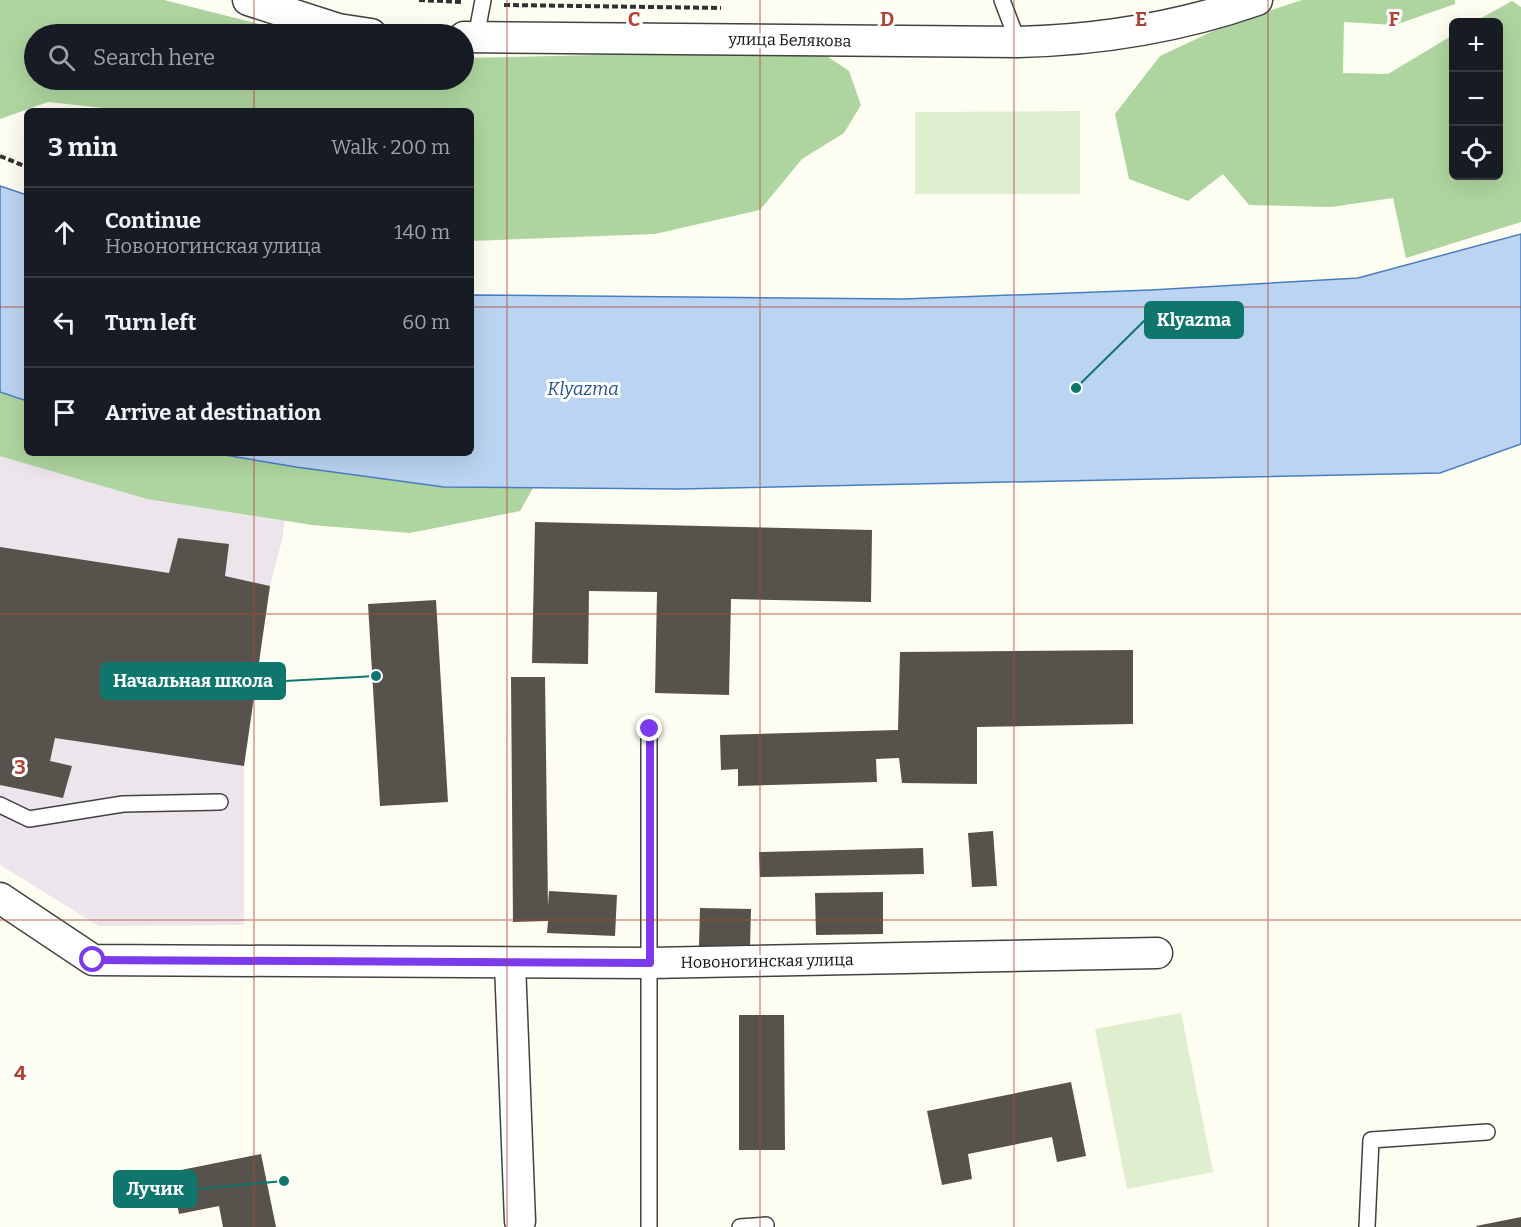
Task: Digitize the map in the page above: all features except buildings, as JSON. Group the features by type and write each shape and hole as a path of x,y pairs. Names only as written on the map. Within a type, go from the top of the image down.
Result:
{"street":[{"path":"248,0 322,24"},
{"name":"улица Белякова","path":"474,37 1018,42 1066,40 1140,31 1242,2"},
{"name":"Новоногинская улица","path":"0,898 93,960 650,963 1157,953"},
{"path":"510,963 520,1221"}],"lane":[{"path":"1002,0 1018,42"},
{"path":"474,26 483,2"},
{"path":"649,1227 650,729"},
{"path":"0,805 29,819 123,804 220,802"},
{"path":"1367,1227 1371,1140 1487,1132"},
{"path":"740,1227 766,1225 766,1227"}],"path":[{"path":"419,0 732,9"},
{"path":"0,156 24,166"}],"shaded area":[{"path":"0,425 24,450 24,456 54,456 290,482 282,540 270,586 244,766 244,925 99,926 0,865"}],"green space":[{"path":"0,0 164,0 259,24 24,24 24,90 474,90 474,58 818,50 849,71 861,105 844,133 802,159 760,210 655,234 474,241 474,108 104,108 48,102 24,108 24,110 0,119"},
{"path":"1302,0 1455,0 1455,4 1395,25 1344,22 1343,73 1388,74 1449,37 1449,180 1503,180 1503,18 1481,18 1512,1 1521,7 1521,222 1406,258 1393,198 1331,207 1249,205 1223,174 1188,201 1129,179 1115,114 1160,56 1228,24"},
{"path":"1080,111 1080,194 915,194 915,112"},
{"path":"0,392 24,400 24,456 231,456 444,487 533,488 520,511 410,533 312,525 147,499 0,456"},
{"path":"1181,1013 1213,1172 1127,1189 1095,1029"}],"water":[{"path":"0,186 24,194 24,400 0,392"},
{"path":"1521,234 1521,444 1440,473 679,489 444,487 231,456 474,456 474,295 903,299 1151,290 1358,278"}],"place":[{"name":"Klyazma","path":"1076,388"},
{"name":"Начальная школа","path":"376,676"},
{"name":"Лучик","path":"284,1181"}],"route":[{"path":"93,960 650,963 650,729"}]}
